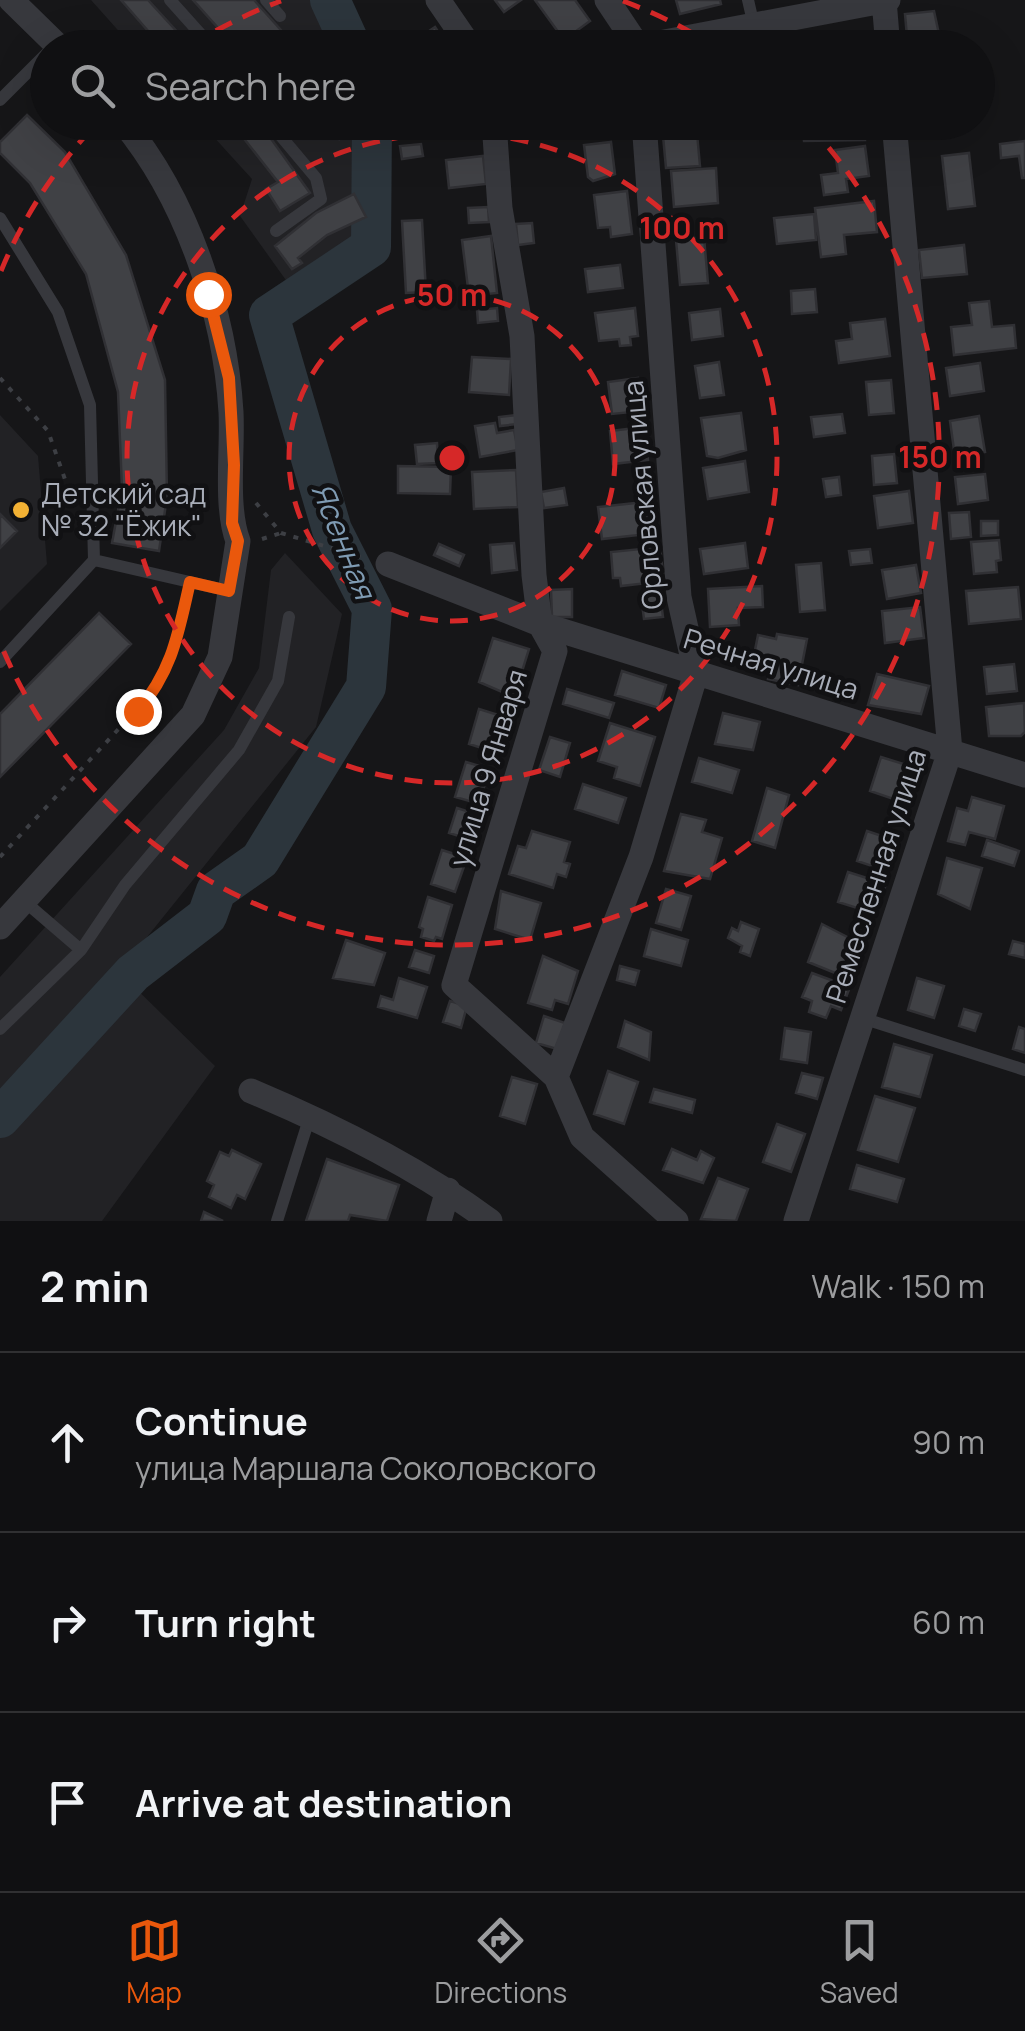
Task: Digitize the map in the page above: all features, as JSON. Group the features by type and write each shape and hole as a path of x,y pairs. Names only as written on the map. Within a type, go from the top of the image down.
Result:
{"street":[{"path":"11,0 38,30"},
{"path":"438,0 459,30"},
{"path":"607,0 627,30"},
{"path":"732,30 885,0 887,30"},
{"path":"0,927 193,715 220,657 238,541 232,523 234,465 229,378 208,294 174,203 138,140"},
{"name":"улица 9 Января","path":"495,140 500,208 522,336 540,624 554,650 454,985 556,1077 582,1137 676,1221"},
{"name":"Орловская улица","path":"556,1077 642,857 696,673 678,597 645,140"},
{"name":"Ремесленная улица","path":"796,1221 950,750 896,140"},
{"name":"Речная улица","path":"378,562 540,624 1025,775"},
{"path":"250,1091 310,1116 448,1190 490,1221"},
{"path":"438,1221 448,1190"}],"lane":[{"path":"170,0 197,30"},
{"path":"266,0 280,16"},
{"path":"748,0 754,26"},
{"path":"0,100 30,71"},
{"path":"276,231 321,199 316,178 284,140"},
{"path":"0,218 58,312 90,406 94,560 0,662"},
{"path":"94,560 229,591"},
{"path":"0,1029 81,950 125,884 239,750 278,681 288,616"},
{"path":"24,901 81,950"},
{"path":"862,1018 1025,1070"},
{"path":"278,1221 310,1116"}],"path":[{"path":"0,378 48,431 74,505"},
{"path":"281,533 378,562"},
{"path":"0,857 163,681 190,582"}],"shaded area":[{"path":"91,0 314,0 331,30 118,30"},
{"path":"216,140 368,140 380,223 288,283 240,216 252,179"},
{"name":"Детский сад № 32 \"Ёжик\"","path":"0,415 38,456 47,564 0,611"},
{"path":"285,553 342,614 316,727 119,972 215,1066 102,1221 0,1221 0,977 224,730 259,668 271,570"}],"building":[{"path":"121,0 148,0 176,30 147,30"},
{"path":"193,0 254,0 281,30 220,30"},
{"path":"495,0 521,0 504,12"},
{"path":"535,0 575,0 590,21 578,30 557,30"},
{"path":"676,0 720,0 721,4 680,14"},
{"path":"934,11 938,30 906,30 905,14"},
{"path":"27,115 30,140 53,140 65,152 126,255 165,380 167,497 159,551 112,543 122,489 118,392 86,274 30,183 0,153 0,142"},
{"path":"245,140 272,140 310,193 280,211 266,189 278,182"},
{"path":"663,140 698,140 700,166 666,168"},
{"path":"1025,141 1022,178 1019,156 1001,158 1000,144"},
{"path":"611,142 615,174 593,181 588,177 584,145"},
{"path":"421,144 423,156 402,159 400,146"},
{"path":"865,146 869,176 846,179 848,192 824,195 821,175 838,173 835,150"},
{"path":"969,153 975,206 948,209 942,156"},
{"path":"483,156 486,184 449,188 446,160"},
{"path":"716,168 718,203 674,207 671,171"},
{"path":"627,191 632,234 611,237 610,227 598,228 594,195"},
{"path":"354,194 366,217 327,235 298,258 302,263 292,269 275,246 316,213"},
{"path":"874,201 877,232 844,235 846,254 821,257 815,208"},
{"path":"488,207 489,222 469,223 468,208"},
{"path":"814,214 816,240 777,244 774,218"},
{"path":"422,220 426,292 406,293 402,221"},
{"path":"532,223 534,243 518,245 516,224"},
{"path":"491,236 497,293 469,296 462,240"},
{"path":"704,237 708,283 680,285 676,240"},
{"path":"964,245 967,274 922,278 919,250"},
{"path":"620,265 623,288 588,292 585,269"},
{"path":"815,289 817,312 792,314 791,291"},
{"path":"989,301 992,327 1014,325 1016,348 954,355 951,327 972,325 969,303"},
{"path":"497,308 498,321 478,323 477,310"},
{"path":"635,308 638,336 630,337 631,345 620,346 619,339 599,341 595,313"},
{"path":"720,309 723,336 692,340 689,313"},
{"path":"885,319 890,356 839,363 836,341 852,339 850,323"},
{"path":"472,357 511,359 509,395 469,392"},
{"path":"719,362 724,395 700,398 695,366"},
{"path":"980,363 984,391 950,396 946,368"},
{"path":"638,378 642,411 612,414 608,382"},
{"path":"891,380 894,413 869,415 866,382"},
{"path":"741,413 746,450 718,458 707,456 701,418"},
{"path":"842,414 845,433 814,437 811,417"},
{"path":"517,415 518,424 500,426 499,417"},
{"path":"979,416 985,452 955,457 950,421"},
{"path":"495,423 497,433 514,430 518,450 480,457 475,426"},
{"path":"644,427 648,460 613,464 610,431"},
{"path":"437,443 438,463 417,464 415,445"},
{"path":"894,454 897,483 874,485 872,456"},
{"path":"745,461 749,492 708,499 703,468"},
{"path":"398,466 451,467 450,494 398,493"},
{"path":"516,470 518,507 474,509 472,472"},
{"path":"985,474 988,500 958,504 955,477"},
{"path":"839,477 841,495 826,497 823,479"},
{"path":"564,488 567,505 544,508 541,492"},
{"path":"909,491 913,523 878,528 874,496"},
{"path":"645,502 648,534 602,539 598,507"},
{"path":"969,512 971,537 951,539 949,513"},
{"path":"0,514 17,531 0,548"},
{"path":"981,521 998,521 998,535 981,536"},
{"path":"999,540 1001,560 996,561 997,572 974,574 971,542"},
{"path":"514,543 517,570 492,573 490,545"},
{"path":"745,543 748,568 704,574 700,549"},
{"path":"439,544 464,555 459,566 434,555"},
{"path":"660,547 663,573 647,575 648,583 621,586 620,578 613,578 611,552"},
{"path":"870,549 872,563 851,565 849,551"},
{"path":"821,563 825,610 800,612 796,565"},
{"path":"916,565 921,593 887,599 882,570"},
{"path":"762,586 763,607 738,608 739,625 710,627 708,589"},
{"path":"1018,587 1021,619 969,624 966,591"},
{"path":"572,589 572,617 552,617 551,590"},
{"path":"660,594 663,617 644,619 641,596"},
{"path":"920,607 924,638 885,643 882,611"},
{"path":"99,613 131,644 0,777 0,714"},
{"path":"777,634 807,639 798,685 768,679 770,668 752,665 758,635 776,639"},
{"path":"493,638 529,649 514,697 479,682"},
{"path":"1014,664 1017,691 987,694 984,667"},
{"path":"622,671 666,685 659,708 615,695"},
{"path":"877,674 929,686 921,714 868,705"},
{"path":"567,689 614,703 609,718 563,704"},
{"path":"1024,703 1025,732 1021,736 989,736 986,707"},
{"path":"479,709 508,718 497,753 469,744"},
{"path":"723,713 760,722 753,750 715,744"},
{"path":"610,723 655,737 640,786 614,778 617,767 598,761"},
{"path":"550,737 570,743 560,777 539,770"},
{"path":"881,757 913,767 902,802 870,791"},
{"path":"699,758 739,770 732,793 692,782"},
{"path":"466,762 490,769 480,799 475,797 473,802 455,797"},
{"path":"583,784 626,798 618,823 575,809"},
{"path":"767,788 789,795 775,848 752,841"},
{"path":"972,797 1004,806 995,839 969,832 965,845 948,841 957,808 968,811"},
{"path":"457,808 473,813 465,838 449,833"},
{"path":"681,814 706,820 702,832 722,838 710,879 664,871"},
{"path":"532,831 570,842 564,862 570,864 566,877 557,874 553,888 509,874 518,846 526,848"},
{"path":"867,831 891,839 881,869 857,861"},
{"path":"987,840 1019,851 1014,866 982,856"},
{"path":"442,850 467,858 455,892 431,884"},
{"path":"947,858 982,868 970,909 938,894"},
{"path":"848,872 886,884 876,914 838,902"},
{"path":"666,889 691,896 681,930 656,923"},
{"path":"501,891 541,903 530,940 495,929"},
{"path":"428,897 452,905 442,939 436,937 434,941 421,937 423,929 419,927"},
{"path":"741,922 759,929 750,956 740,952 742,946 728,938 732,928 738,931"},
{"path":"822,924 863,945 850,979 808,962"},
{"path":"651,929 688,940 681,966 644,956"},
{"path":"346,940 385,953 374,985 333,978"},
{"path":"1013,941 1025,944 1025,958 1009,954"},
{"path":"415,950 434,956 429,973 409,967"},
{"path":"543,956 578,971 568,1004 555,1000 552,1010 528,1003"},
{"path":"620,966 639,971 635,985 617,980"},
{"path":"812,973 850,987 841,1010 831,1006 826,1018 809,1012 812,1001 802,997"},
{"path":"399,978 427,987 417,1018 378,1007 381,996 393,1000"},
{"path":"917,978 944,986 934,1018 908,1010"},
{"path":"450,1001 467,1006 461,1028 443,1022"},
{"path":"964,1009 981,1014 975,1031 959,1026"},
{"path":"544,1016 565,1023 557,1049 536,1043"},
{"path":"625,1021 651,1032 649,1060 618,1047"},
{"path":"1019,1027 1025,1029 1025,1053 1013,1049"},
{"path":"785,1028 811,1032 807,1063 781,1059"},
{"path":"894,1044 932,1055 920,1097 882,1087"},
{"path":"608,1071 638,1082 624,1124 594,1114"},
{"path":"802,1073 823,1078 817,1099 796,1093"},
{"path":"512,1077 537,1084 525,1124 500,1116"},
{"path":"654,1089 695,1100 692,1113 650,1102"},
{"path":"875,1096 915,1108 898,1162 858,1150"},
{"path":"777,1124 805,1134 791,1172 763,1162"},
{"path":"672,1149 697,1160 701,1151 714,1158 703,1183 663,1170"},
{"path":"232,1150 261,1164 245,1199 237,1195 231,1208 209,1197 214,1185 207,1181 220,1152 229,1156"},
{"path":"327,1159 399,1185 387,1221 350,1215 348,1221 306,1221"},
{"path":"857,1165 904,1179 897,1202 850,1189"},
{"path":"718,1178 748,1189 736,1221 701,1219"},
{"path":"204,1212 223,1221 201,1221"}],"waterway":[{"name":"Ясенная","path":"330,0 344,30"},
{"name":"Ясенная","path":"0,1118 133,973 207,916 216,891 260,860 366,687 372,609 332,530 269,315 371,247 372,140"}],"place":[{"name":"Детский сад № 32 \"Ёжик\"","path":"21,510"}],"route":[{"path":"138,711 163,681 172,660 190,582 229,591 238,541 232,523 234,465 229,378 208,294"}]}
